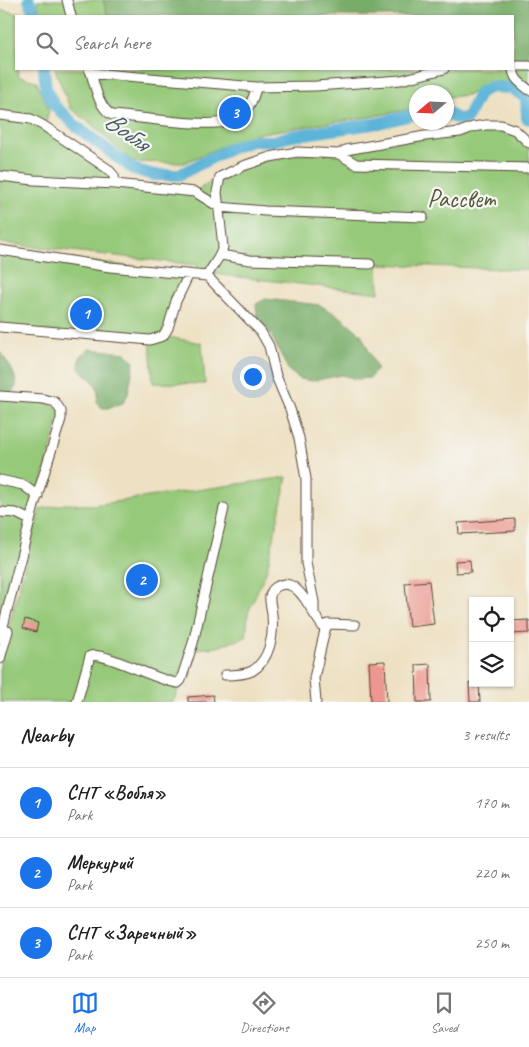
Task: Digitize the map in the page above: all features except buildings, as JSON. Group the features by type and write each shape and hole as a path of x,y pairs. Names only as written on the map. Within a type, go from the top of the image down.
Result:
{"street":[{"path":"67,0 71,15"},
{"path":"514,68 529,66"},
{"path":"256,87 247,109 239,118 221,124 201,124 112,115 106,112 102,105 90,71 256,87 316,86 401,80 440,70"},
{"path":"513,70 514,76 518,82 529,90"},
{"path":"0,115 31,119 44,126 108,169 114,176 115,184"},
{"path":"339,154 346,150 425,136 460,132 486,125 501,125 515,130 529,143"},
{"path":"207,276 213,264 221,255 223,247 217,192 220,177 243,166 270,157 297,152 339,154 356,164 529,168"},
{"path":"0,176 195,192 219,207 265,211 424,217"},
{"path":"0,250 110,267 207,276 261,332 269,346 276,376 290,409 299,438 306,478 306,563 314,602 314,614"},
{"path":"221,255 250,260 370,264"},
{"path":"0,327 156,339 163,336 168,328 176,301 189,274"},
{"path":"0,396 44,399 55,402 61,411 61,419 30,520 0,638"},
{"path":"0,480 24,485 38,496"},
{"path":"76,702 90,656 94,654 108,657 170,682 178,683 182,680 193,643 224,508"},
{"path":"0,512 16,513 30,520"},
{"path":"0,659 33,534"},
{"path":"225,675 251,672 258,666 266,654 272,639 270,598 273,589 280,584 290,584 295,587 325,630"},
{"path":"0,595 10,599"},
{"path":"316,702 314,678 328,624 355,625"}],"green space":[{"path":"37,0 103,0 108,15 40,15"},
{"path":"103,0 529,0 529,62 514,63 514,15 108,15"},
{"name":"Рассвет","path":"0,10 22,14 15,15 15,70 18,70 18,76 36,81 49,110 45,126 108,169 115,184 195,192 213,179 270,157 326,153 501,125 529,143 529,270 378,264 379,293 203,273 197,265 0,243"},
{"path":"529,62 529,97 526,92 512,85 484,85 469,95 454,96 454,85 409,85 409,109 261,133 232,142 184,163 133,162 91,124 70,108 55,70 514,70"},
{"path":"0,250 189,274 163,336 202,343 205,384 153,383 150,340 0,327"},
{"path":"266,299 320,305 342,318 361,334 377,369 370,378 357,379 342,375 312,381 300,379 289,371 270,333 257,316 256,304"},
{"path":"89,349 126,353 134,362 128,394 123,403 102,408 97,402 98,395 94,382 79,368 80,357"},
{"path":"0,352 15,377 16,387 11,393 0,392"},
{"path":"0,396 43,399 61,411 0,638"},
{"path":"287,477 267,569 248,613 246,637 217,647 196,649 173,702 0,702 0,659 40,509 65,504 93,505"}],"waterway":[{"name":"Вобля","path":"29,0 35,15"},
{"name":"Вобля","path":"44,70 46,89 54,105 77,127 133,169 154,175 179,175 231,148 252,141 273,141 291,136 379,123 409,116"},
{"name":"Вобля","path":"454,117 457,119 467,118 480,92 491,87 512,88 526,98 527,118 529,119"}],"place":[{"name":"СНТ «Заречный»","path":"235,113"},
{"name":"СНТ «Вобля»","path":"86,314"},
{"name":"Меркурий","path":"142,580"}]}
